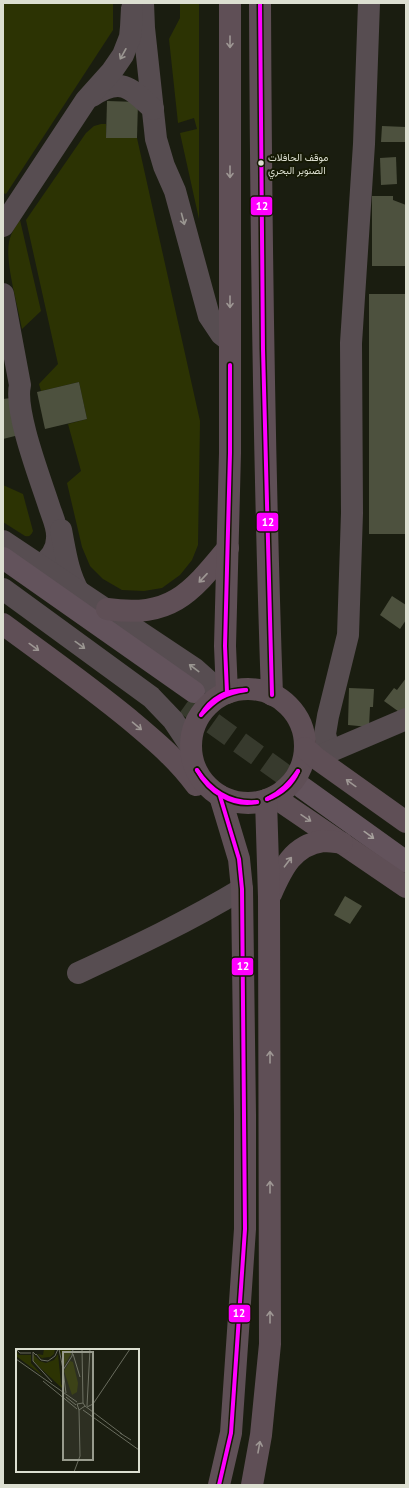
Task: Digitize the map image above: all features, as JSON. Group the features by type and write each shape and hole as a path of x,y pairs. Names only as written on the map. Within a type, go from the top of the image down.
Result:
{"highway":[{"path":"225,694 224,646 228,548 230,341 230,3"},
{"path":"260,3 261,191 268,572 272,694"},
{"path":"107,609 133,612 160,608 184,596 203,578 228,548"},
{"path":"3,624 105,699 166,750 199,788 237,850"},
{"path":"313,764 301,767 290,785 270,798 250,803 235,801 220,796 205,783 194,766 191,747 192,732 198,718 207,706 225,694 242,690 258,690 272,694 286,704 297,716 313,764 406,822"},
{"path":"219,1485 231,1433 245,1229 242,889 237,850 220,796"},
{"path":"270,798 342,843 406,887"},
{"path":"252,1485 261,1435 270,1344 270,798"},
{"path":"269,897 288,860 298,851 311,844 324,841 342,843"}],"main road":[{"path":"3,558 190,698 3,572"},
{"path":"313,764 406,845"},
{"path":"313,764 406,862"}],"street":[{"path":"132,3 144,28 174,164 175,191"},
{"path":"143,3 144,28 156,139 159,153 175,191 209,316 221,334 230,341"},
{"path":"3,226 86,100 118,63 127,46 144,28 155,3"},
{"path":"313,764 326,734 328,716 348,635 352,512 351,342 364,144 370,3"},
{"path":"86,100 109,86 118,86 133,90 153,109"},
{"path":"3,294 20,385 20,405 28,439 57,531 56,547 50,558 40,566"},
{"path":"20,385 27,393 32,403 69,568 79,592"},
{"path":"3,541 195,669 225,694"},
{"path":"3,589 151,697 173,720 191,747"},
{"path":"313,764 406,719"},
{"path":"78,973 172,929 242,889"}],"green space":[{"path":"3,3 113,3 113,30 6,194 3,193"},
{"path":"180,3 199,3 199,219 180,133 197,129 194,118 178,123 169,39 180,18"},
{"path":"106,124 106,138 137,138 200,421 198,545 192,560 180,575 162,588 144,591 122,590 103,579 90,566 82,547 67,483 81,471 68,424 87,419 79,382 41,391 39,384 58,364 26,220 86,133 94,126"},
{"path":"20,220 41,311 22,329 10,273 8,251 11,236"},
{"path":"3,485 23,494 33,531 31,535 25,536 3,522"}],"building":[{"path":"107,101 138,102 137,138 106,138"},
{"path":"382,126 406,127 406,142 381,142"},
{"path":"396,157 397,184 381,185 380,158"},
{"path":"372,196 393,196 393,200 406,205 406,266 372,266"},
{"path":"369,294 406,294 406,534 369,534"},
{"path":"79,382 87,419 45,429 37,392"},
{"path":"11,398 19,435 3,439 3,399"},
{"path":"392,596 406,605 406,620 400,629 380,615"},
{"path":"406,678 406,708 402,714 384,701 394,688 397,690"},
{"path":"349,688 374,689 373,707 370,707 369,727 348,725"},
{"path":"345,896 362,906 350,924 334,915"}],"tunnel":[{"path":"186,704 303,788"}],"transit line":[{"name":"12","path":"260,3 263,349 272,695"},
{"name":"12","path":"227,693 225,646 230,453 230,365"},
{"name":"12","path":"201,715 205,709 220,696 226,693 246,690"},
{"name":"12","path":"201,715 211,705 226,695 246,690"},
{"name":"12","path":"197,770 209,784 222,795 239,801 257,802"},
{"name":"12","path":"197,770 208,785 222,796 239,802 257,802"},
{"name":"12","path":"267,799 284,787 298,771"},
{"name":"12","path":"267,799 286,788 293,781 298,771"},
{"name":"12","path":"219,1485 231,1433 245,1229 242,889 239,859 220,796"}],"place":[{"name":"موقف الحافلات الصنوبر البحري","path":"261,163"}]}
